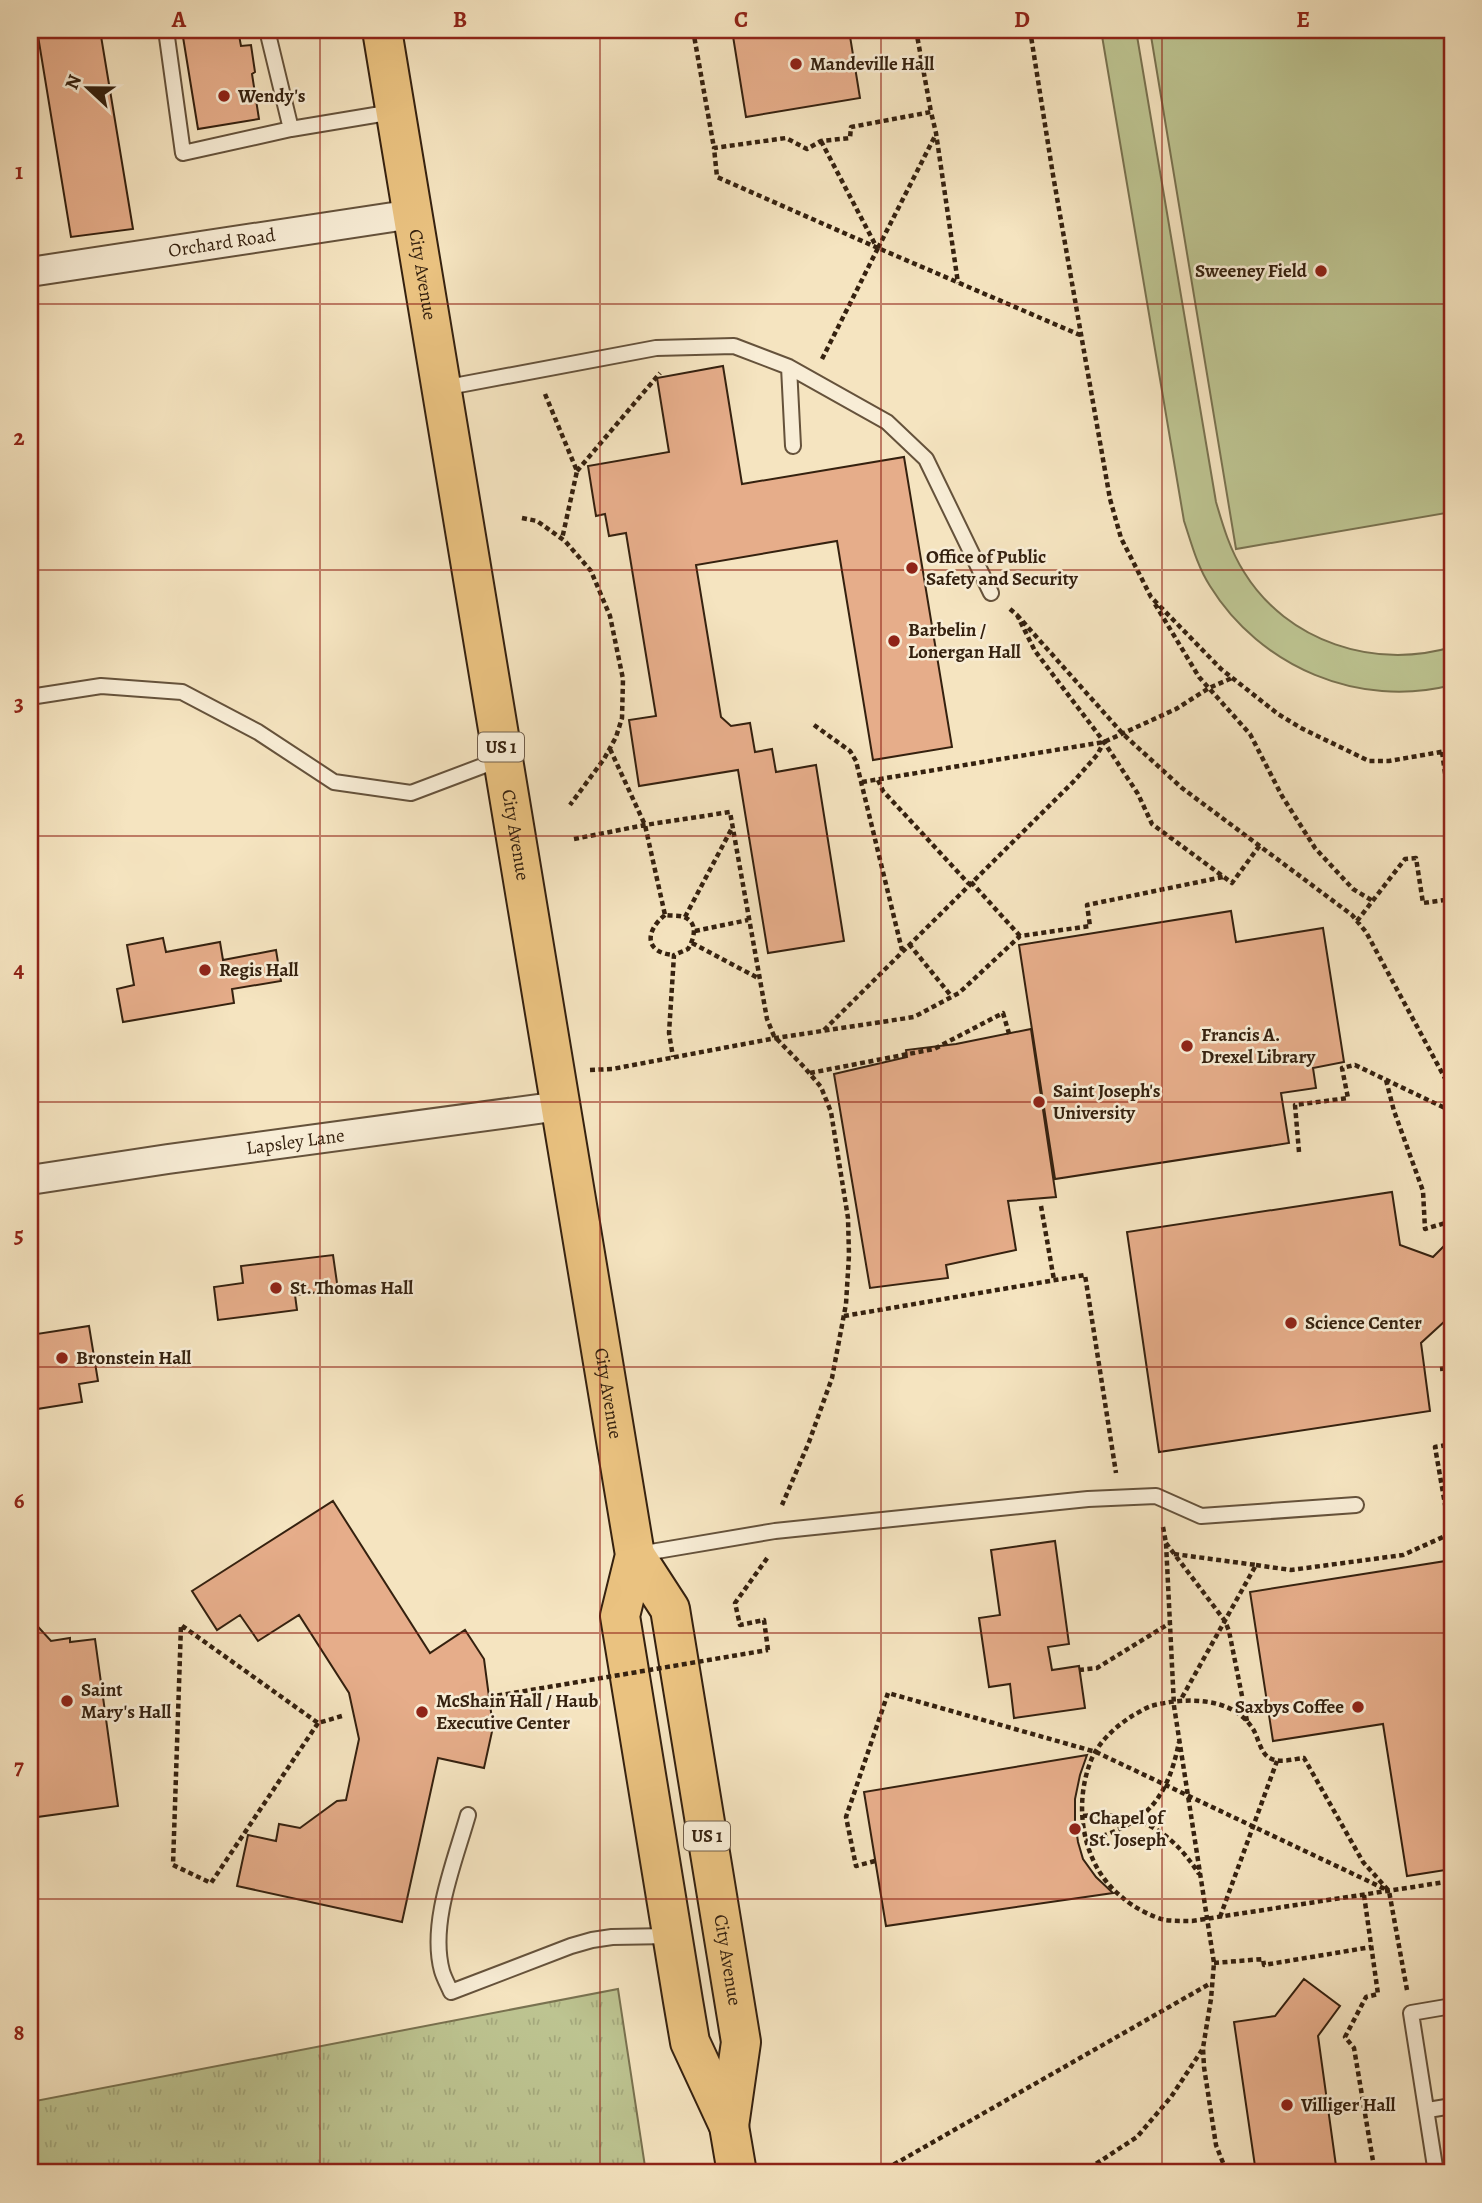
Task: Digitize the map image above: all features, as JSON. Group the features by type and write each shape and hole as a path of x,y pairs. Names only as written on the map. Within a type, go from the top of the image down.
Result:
{"highway":[{"name":"City Avenue","path":"382,30 635,1555 670,1609 741,2042 729,2126"},
{"name":"City Avenue","path":"635,1555 620,1615 690,2042 729,2126 737,2173"}],"street":[{"name":"Orchard Road","path":"30,272 413,214"},
{"name":"Lapsley Lane","path":"30,1180 168,1159 557,1089"}],"lane":[{"path":"166,30 183,153 291,129 396,111"},
{"path":"267,30 291,129"},
{"path":"442,388 656,348 734,346 789,367 887,422 926,459 991,593"},
{"path":"789,367 793,446"},
{"path":"30,698 101,686 182,692 258,732 334,782 411,793 503,759"},
{"path":"635,1555 775,1531 1088,1499 1156,1496 1201,1516 1356,1505"},
{"path":"468,1815 439,1917 442,1972 451,1992 592,1940 673,1936"},
{"path":"1436,2173 1411,2013 1452,2006"},
{"path":"1428,2110 1452,2106"}],"path":[{"path":"693,30 717,177 1081,336"},
{"path":"916,30 936,133 958,283"},
{"path":"1030,30 1110,499 1121,538 1151,597 1199,677 1250,734 1282,796 1315,848 1353,889 1373,901"},
{"path":"714,148 786,138 807,149 821,141 850,138 851,127 931,112"},
{"path":"812,379 936,133"},
{"path":"821,141 878,248"},
{"path":"562,539 577,471 681,348"},
{"path":"541,382 577,471"},
{"path":"522,518 537,521 562,539 591,571 610,616 622,679 622,718 610,750 570,805"},
{"path":"991,593 1017,615 1123,734 1182,788 1352,915 1366,932 1447,1082 1452,1130"},
{"path":"1151,597 1232,678 1278,714 1301,728 1369,761 1389,761 1452,750"},
{"path":"1017,615 1035,651 1104,742 1138,794 1152,824 1232,883 1260,845"},
{"path":"862,782 1104,742 1176,709 1209,688 1232,678"},
{"path":"814,725 850,751 856,761 902,951"},
{"path":"824,1031 1074,781 1097,755 1104,742"},
{"path":"610,750 645,825 665,915"},
{"path":"1442,752 1452,821"},
{"path":"878,780 883,790 1020,936"},
{"path":"489,1697 768,1650 764,1620 740,1625 735,1603 767,1561 777,1515 804,1454 832,1378 844,1316 849,1255 848,1218 831,1112 821,1087 776,1038 766,1020 730,812 574,839"},
{"path":"685,917 732,828"},
{"path":"1357,921 1405,859 1416,858 1423,903 1452,899"},
{"path":"557,1089 612,1069 776,1038 914,1017 959,993 1020,936 1090,926 1087,905 1223,877"},
{"path":"665,915 685,917 691,923 695,931 688,949 674,955 659,952 651,943 650,936 654,926 665,915"},
{"path":"695,931 748,920"},
{"path":"692,943 758,978"},
{"path":"909,944 951,997"},
{"path":"673,1057 669,1023 674,955"},
{"path":"810,1073 934,1049 1003,1013 1010,1037"},
{"path":"1299,1152 1295,1105 1348,1098 1342,1068 1355,1065 1451,1111"},
{"path":"1385,1079 1397,1121 1423,1191 1425,1230 1452,1221"},
{"path":"1041,1206 1054,1280"},
{"path":"844,1316 1085,1275 1117,1477"},
{"path":"1440,1369 1452,1368"},
{"path":"1174,1554 1292,1570 1403,1555 1451,1533 1435,1447 1452,1444"},
{"path":"1156,1496 1166,1543 1180,1738 1214,1963 1203,2048 1207,2093 1216,2145 1227,2173"},
{"path":"1166,1543 1225,1621 1247,1722"},
{"path":"1176,1702 1256,1565"},
{"path":"1079,1670 1097,1668 1170,1623"},
{"path":"318,1723 181,1625 173,1865 211,1883 318,1723 342,1716"},
{"path":"875,1861 856,1866 846,1817 888,1693 1096,1752 1389,1891"},
{"path":"1411,2013 1389,1891 1363,1862 1304,1758 1278,1761 1267,1756 1247,1722 1234,1710 1206,1701 1176,1702 1149,1707 1122,1723 1090,1762 1082,1803 1083,1827 1094,1864 1123,1899 1165,1920 1207,1919 1364,1895 1389,1891 1452,1881"},
{"path":"1086,1841 1121,1830 1156,1800 1166,1785 1180,1738"},
{"path":"1220,1917 1278,1761"},
{"path":"1083,1816 1117,1815 1137,1819 1168,1837 1190,1860 1201,1878"},
{"path":"1076,1828 1083,1827"},
{"path":"1364,1895 1378,1994 1366,1997 1345,2037 1354,2048 1376,2173"},
{"path":"1214,1963 1263,1959 1264,1965 1371,1947"},
{"path":"879,2173 1212,1982"},
{"path":"1083,2173 1137,2137 1171,2097 1203,2048"}],"green space":[{"path":"1101,30 1136,30 1216,502 1227,538 1239,564 1262,596 1284,616 1308,633 1335,644 1364,652 1393,655 1452,647 1452,685 1417,691 1382,691 1348,686 1315,675 1284,659 1256,639 1231,614 1205,578 1184,521"},
{"name":"Sweeney Field","path":"1150,30 1452,30 1452,512 1236,549"},
{"path":"618,1989 646,2173 30,2173 30,2102"}],"building":[{"path":"37,30 100,30 133,229 71,237"},
{"name":"Wendy's","path":"188,30 238,30 241,46 251,45 255,72 252,74 259,119 198,129 183,37 189,36"},
{"name":"Mandeville Hall","path":"732,30 849,30 860,98 746,117"},
{"name":"Barbelin / Lonergan Hall","path":"723,366 742,484 904,457 952,747 873,760 837,541 696,565 721,717 731,726 750,723 755,752 772,749 776,772 816,765 844,941 768,953 738,770 639,786 629,720 656,716 626,533 609,536 605,514 596,516 588,466 669,452 657,378"},
{"name":"Francis A. Drexel Library","path":"1231,911 1236,942 1323,928 1344,1062 1313,1068 1316,1088 1281,1093 1289,1143 1055,1179 1019,945"},
{"name":"Regis Hall","path":"163,938 166,952 220,942 223,960 276,950 281,981 232,989 234,1003 123,1022 117,989 134,985 127,945"},
{"path":"1031,1029 1056,1197 1008,1201 1016,1250 946,1265 948,1278 870,1288 834,1074 907,1057 906,1050 956,1044"},
{"name":"Science Center","path":"1392,1192 1400,1245 1433,1257 1452,1238 1452,1325 1445,1321 1421,1343 1430,1411 1159,1452 1127,1232"},
{"name":"St. Thomas Hall","path":"333,1255 338,1290 295,1295 297,1310 218,1320 214,1287 243,1283 241,1266"},
{"name":"Bronstein Hall","path":"89,1326 98,1381 79,1384 82,1402 37,1409 34,1391 30,1392 30,1335"},
{"name":"McShain Hall / Haub Executive Center","path":"333,1501 430,1653 465,1630 484,1659 493,1727 484,1768 438,1758 402,1922 237,1886 248,1835 276,1841 279,1824 300,1828 337,1801 346,1800 359,1739 349,1693 299,1615 258,1641 240,1615 217,1630 192,1591"},
{"path":"1055,1541 1069,1644 1048,1647 1052,1670 1079,1666 1085,1708 1014,1718 1010,1684 989,1687 979,1618 1000,1615 991,1550"},
{"path":"1452,1560 1452,1869 1407,1876 1383,1724 1273,1741 1250,1592"},
{"name":"Saint Mary's Hall","path":"30,1618 51,1641 70,1638 70,1642 95,1639 118,1806 37,1817 30,1760"},
{"name":"Chapel of St. Joseph","path":"1087,1755 1075,1799 1078,1842 1083,1859 1096,1877 1113,1893 886,1926 864,1792"},
{"name":"Villiger Hall","path":"1304,1979 1340,2006 1318,2036 1337,2173 1256,2173 1234,2022 1275,2016"}],"place":[{"name":"Mandeville Hall","path":"796,64"},
{"name":"Wendy's","path":"224,96"},
{"name":"Sweeney Field","path":"1321,271"},
{"name":"Office of Public Safety and Security","path":"912,568"},
{"name":"Barbelin / Lonergan Hall","path":"894,641"},
{"name":"Regis Hall","path":"205,970"},
{"name":"Francis A. Drexel Library","path":"1187,1046"},
{"name":"Saint Joseph's University","path":"1039,1102"},
{"name":"St. Thomas Hall","path":"276,1288"},
{"name":"Science Center","path":"1291,1323"},
{"name":"Bronstein Hall","path":"62,1358"},
{"name":"Saint Mary's Hall","path":"67,1701"},
{"name":"Saxbys Coffee","path":"1358,1707"},
{"name":"McShain Hall / Haub Executive Center","path":"422,1712"},
{"name":"Chapel of St. Joseph","path":"1075,1829"},
{"name":"Villiger Hall","path":"1287,2105"}]}
